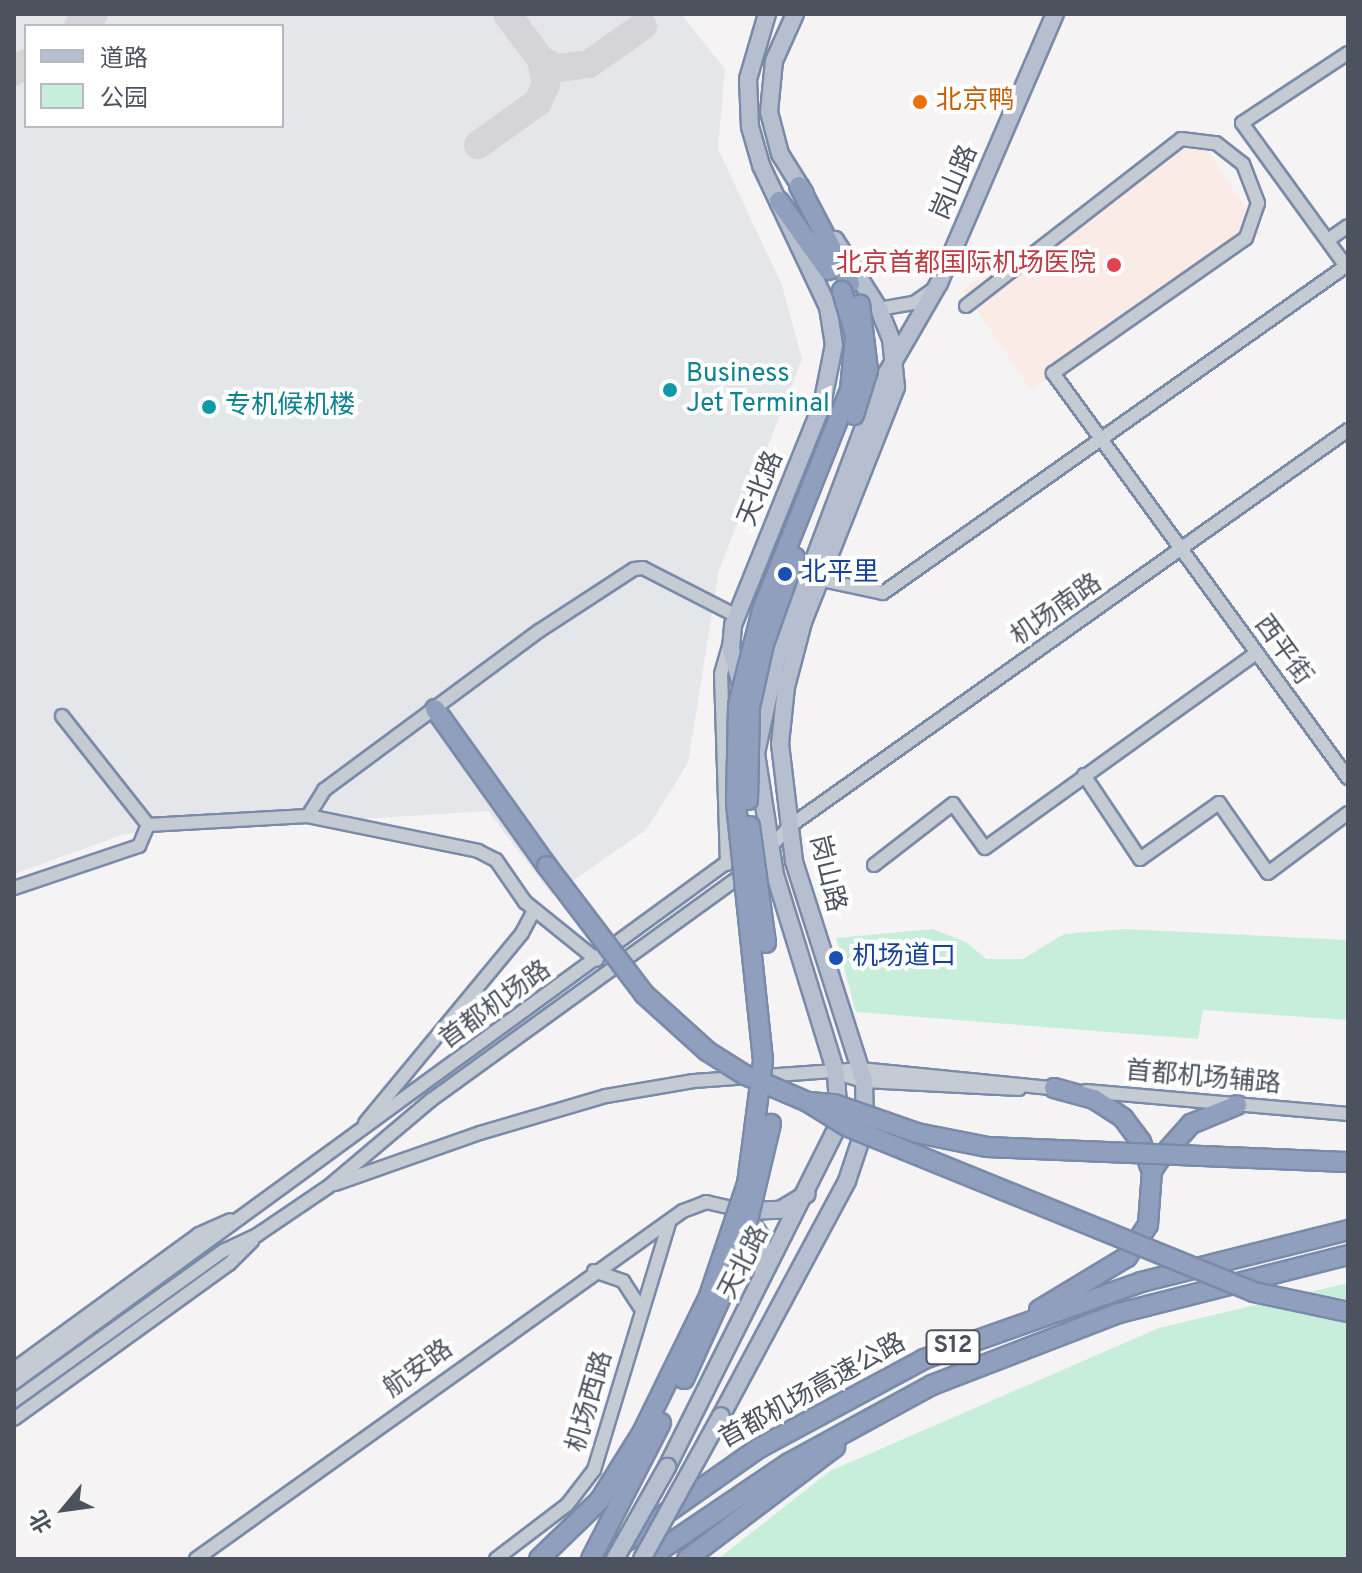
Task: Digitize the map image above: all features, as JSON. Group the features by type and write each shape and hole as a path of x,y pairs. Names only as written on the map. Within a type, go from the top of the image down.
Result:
{"highway":[{"path":"591,1559 730,1281 767,1154 774,1040 749,815 748,732 774,614 866,382 867,331 799,186"},
{"path":"539,1559 600,1500 642,1433 722,1263 750,1171 763,1060 736,802 738,705 762,610 850,390 855,335 846,287 779,201"},
{"path":"435,709 547,866 664,1015 725,1063 808,1102 848,1127 1254,1292 1348,1312"},
{"path":"1022,1322 1127,1257 1148,1225 1152,1171 1141,1142 1123,1118 1094,1099 1054,1088"},
{"path":"808,1102 834,1104 917,1133 987,1147 1348,1162"},
{"path":"1152,1171 1182,1131 1215,1111 1237,1105"},
{"name":"首都机场高速公路","path":"601,1559 721,1473 841,1401 924,1359 1141,1282 1348,1230"},
{"name":"首都机场高速公路","path":"645,1559 767,1477 871,1416 944,1380 1090,1322 1348,1255"},
{"path":"688,1559 871,1416"}],"main road":[{"name":"天北路","path":"767,14 752,54 747,104 758,158 828,307 833,358 822,405 737,616 731,639 756,753 769,840"},
{"path":"790,826 782,710 817,579 896,387 895,361 879,309 780,154 769,112 774,61 795,14"},
{"name":"岗山路","path":"895,361 939,283 1055,14"},
{"name":"天北路","path":"756,753 790,615 880,385 895,361"},
{"name":"岗山路","path":"790,826 794,861 862,1075"},
{"name":"岗山路","path":"769,840 836,1073"},
{"name":"天北路","path":"615,1559 667,1467 808,1193 839,1124 836,1073"},
{"name":"天北路","path":"645,1559 856,1161 865,1127 862,1075"},
{"path":"760,1287 765,1253 744,1211 780,1210 808,1193"}],"street":[{"path":"817,579 883,593 1100,437 1347,267 1242,123 1348,53"},
{"path":"966,306 1181,139 1216,143 1243,164 1263,152"},
{"name":"西平街","path":"1243,164 1258,203 1246,238 1053,373 1348,778"},
{"path":"1328,240 1348,226"},
{"path":"879,309 914,303 939,283"},
{"name":"机场南路","path":"790,826 1348,430"},
{"path":"308,816 324,790 634,569 643,568 737,616"},
{"path":"727,864 721,674 731,639"},
{"path":"874,865 953,804 985,848 1256,653"},
{"path":"62,716 148,825"},
{"path":"1084,775 1140,859 1219,803 1268,873 1348,813"},
{"path":"148,825 308,816 488,854 534,910 597,960"},
{"path":"14,888 139,846 148,825"},
{"path":"769,840 790,826"},
{"name":"首都机场路","path":"14,1383 727,864 769,840"},
{"name":"首都机场路","path":"14,1401 223,1251 257,1235 328,1187 431,1100 749,870 769,840"},
{"path":"355,1136 522,933 534,910"},
{"name":"首都机场路","path":"328,1187 480,1133 630,1090 836,1073 862,1075"},
{"name":"首都机场辅路","path":"862,1075 1348,1114"},
{"path":"313,1166 328,1187"},
{"name":"航安路","path":"196,1559 594,1271 670,1220 706,1202 744,1211"},
{"name":"首都机场路","path":"14,1369 199,1234 247,1213"},
{"name":"机场西路","path":"496,1559 557,1514 588,1481 607,1435 640,1307 670,1220"},
{"name":"首都机场路","path":"14,1419 229,1264 257,1235"},
{"path":"594,1271 623,1281 640,1307"}],"shaded area":[{"path":"14,14 681,14 725,69 718,149 782,285 802,359 719,570 688,763 646,830 552,895 488,811 124,834 14,874"},
{"name":"北京首都国际机场医院","path":"1195,133 1263,233 1031,390 963,290"}],"green space":[{"path":"933,929 966,942 986,959 1023,959 1064,934 1124,929 1348,940 1348,1020 1203,1010 1198,1039 856,1012 836,938"},
{"path":"1348,1283 1348,1559 718,1559 830,1471 1159,1328"}],"taxiway":[{"path":"81,24 94,14"},
{"path":"478,145 538,102 546,85 541,60 507,14"},
{"path":"541,60 558,68 589,64 643,26"},
{"path":"14,72 24,64"}],"place":[{"name":"北京鸭","path":"920,102"},
{"name":"北京首都国际机场医院","path":"1114,265"},
{"name":"Business Jet Terminal","path":"670,390"},
{"name":"专机候机楼","path":"209,407"},
{"name":"北平里","path":"785,574"},
{"name":"机场道口","path":"836,958"}]}
